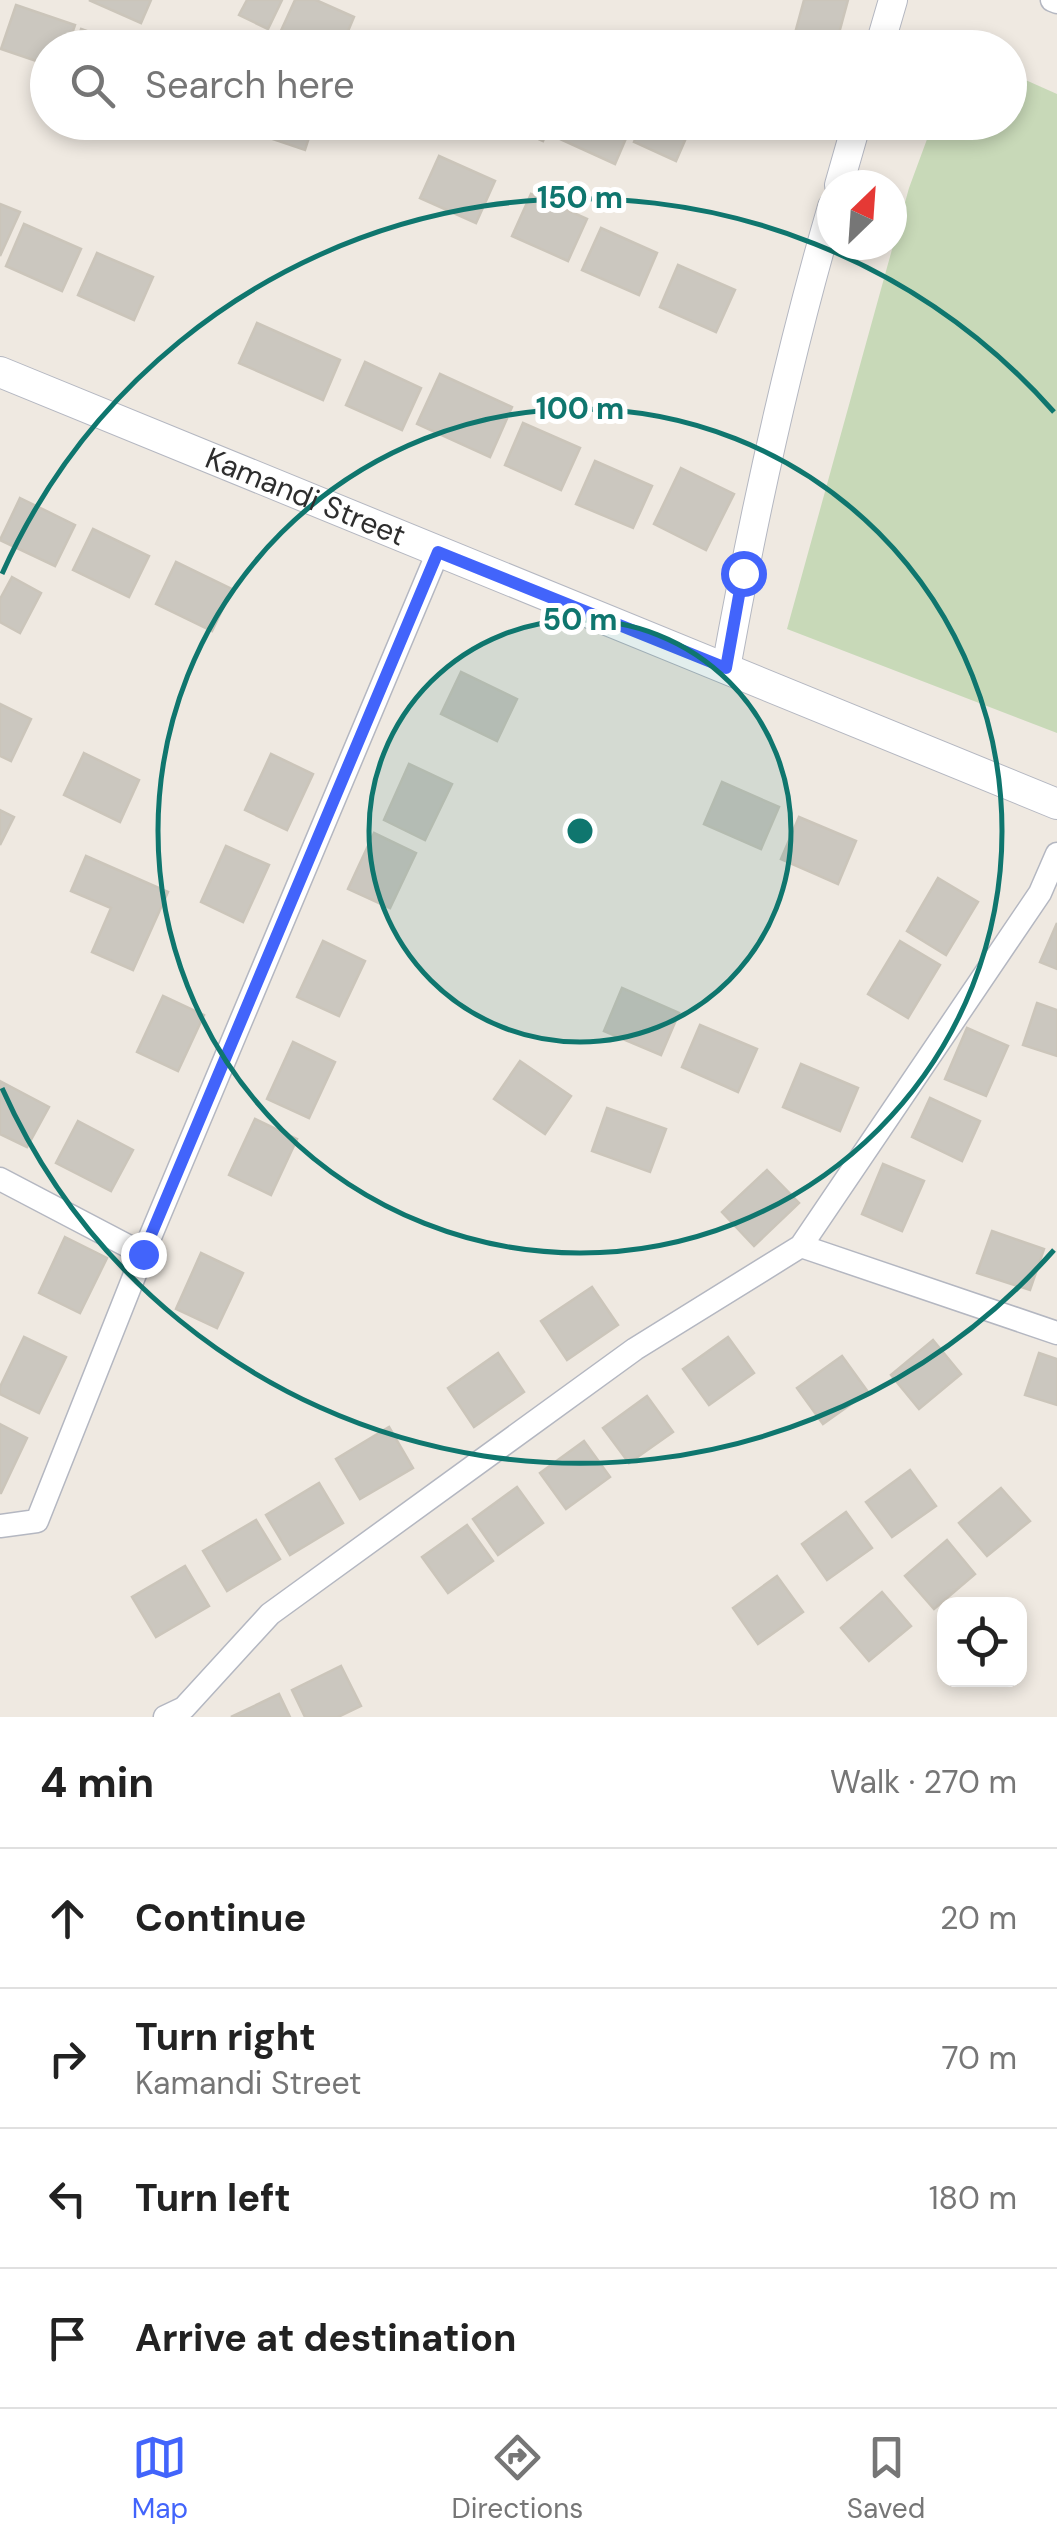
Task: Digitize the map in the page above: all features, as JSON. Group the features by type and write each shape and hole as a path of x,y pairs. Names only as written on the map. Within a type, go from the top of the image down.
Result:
{"main road":[{"name":"Kamandi Street","path":"0,372 1057,804"}],"street":[{"path":"884,30 893,0"},
{"path":"843,170 852,140"},
{"path":"726,668 743,573 817,259"},
{"path":"0,1526 37,1521 143,1254 438,552"},
{"path":"165,1717 184,1708 270,1614 635,1349 801,1246 1040,893 1057,854"},
{"path":"0,1179 143,1254"},
{"path":"801,1246 1057,1333"}],"green space":[{"path":"1027,81 1057,94 1057,733 787,629 889,260 907,260 907,195 927,140 1027,140"}],"building":[{"path":"89,0 151,0 141,23"},
{"path":"247,0 282,0 268,29 239,15"},
{"path":"295,0 316,0 354,17 349,30 281,30"},
{"path":"804,0 848,0 840,30 796,30"},
{"path":"16,5 75,25 73,30 30,30 30,59 1,49"},
{"path":"276,140 308,140 305,150"},
{"path":"562,140 625,140 615,164"},
{"path":"635,140 685,140 676,161"},
{"path":"439,156 495,181 476,223 420,198"},
{"path":"531,194 587,219 568,261 512,236"},
{"path":"0,204 20,212 0,256"},
{"path":"24,224 81,249 62,291 6,266"},
{"path":"601,228 657,253 639,295 582,270"},
{"path":"97,253 153,277 134,320 78,295"},
{"path":"678,265 735,290 716,332 660,307"},
{"path":"257,323 340,360 323,400 239,363"},
{"path":"365,362 421,388 402,430 346,405"},
{"path":"440,374 512,407 490,457 417,424"},
{"path":"523,423 580,448 561,490 505,465"},
{"path":"595,461 652,486 633,528 576,504"},
{"path":"681,468 734,494 706,550 654,524"},
{"path":"20,498 75,525 55,566 0,540"},
{"path":"93,529 149,556 129,597 73,570"},
{"path":"176,562 232,589 212,631 156,604"},
{"path":"12,577 41,593 20,633 0,622 0,599"},
{"path":"461,672 517,699 497,741 441,714"},
{"path":"0,704 31,719 11,761 0,756"},
{"path":"84,753 139,780 120,822 64,795"},
{"path":"271,754 313,774 287,830 245,810"},
{"path":"409,764 452,784 425,840 384,820"},
{"path":"722,782 779,807 761,849 704,824"},
{"path":"0,810 14,817 0,845"},
{"path":"799,817 856,841 838,884 781,859"},
{"path":"374,833 416,853 390,908 348,889"},
{"path":"226,846 269,865 243,922 201,902"},
{"path":"86,856 168,892 133,970 92,952 111,908 71,891"},
{"path":"938,878 978,902 946,955 907,931"},
{"path":"1057,923 1057,969 1040,962"},
{"path":"323,941 365,961 339,1016 297,997"},
{"path":"900,941 940,965 908,1018 868,994"},
{"path":"622,988 679,1013 661,1055 604,1031"},
{"path":"163,996 204,1015 178,1071 137,1052"},
{"path":"1037,1003 1057,1010 1057,1056 1023,1045"},
{"path":"700,1025 757,1049 738,1092 682,1067"},
{"path":"967,1028 1008,1046 986,1096 945,1079"},
{"path":"293,1042 335,1062 309,1118 267,1099"},
{"path":"520,1061 571,1096 545,1134 494,1099"},
{"path":"801,1064 858,1088 840,1131 783,1107"},
{"path":"0,1081 49,1107 27,1147 0,1134"},
{"path":"930,1098 980,1121 962,1161 912,1137"},
{"path":"607,1108 666,1129 650,1172 592,1151"},
{"path":"255,1119 297,1139 271,1195 229,1175"},
{"path":"78,1121 133,1150 111,1191 56,1163"},
{"path":"883,1164 924,1181 902,1231 862,1214"},
{"path":"767,1170 799,1203 754,1246 722,1212"},
{"path":"992,1231 1044,1249 1030,1290 977,1273"},
{"path":"65,1237 107,1258 80,1313 39,1293"},
{"path":"201,1253 243,1273 217,1328 176,1309"},
{"path":"592,1287 618,1325 567,1360 541,1321"},
{"path":"24,1337 66,1357 39,1413 0,1394"},
{"path":"728,1337 754,1373 709,1405 683,1369"},
{"path":"933,1340 961,1374 919,1409 891,1375"},
{"path":"498,1353 524,1392 474,1427 448,1388"},
{"path":"1039,1353 1057,1359 1057,1405 1025,1395"},
{"path":"842,1356 868,1392 823,1424 797,1388"},
{"path":"647,1396 673,1432 629,1463 603,1428"},
{"path":"0,1424 27,1438 1,1493 0,1493"},
{"path":"389,1427 413,1468 360,1499 336,1459"},
{"path":"584,1441 610,1477 566,1509 540,1473"},
{"path":"910,1470 936,1506 892,1537 866,1502"},
{"path":"319,1483 343,1523 290,1555 266,1515"},
{"path":"517,1487 543,1523 498,1555 473,1519"},
{"path":"1001,1488 1030,1521 987,1556 959,1523"},
{"path":"846,1512 872,1548 827,1580 802,1544"},
{"path":"256,1520 280,1559 227,1591 203,1551"},
{"path":"467,1525 493,1561 448,1593 422,1557"},
{"path":"947,1540 975,1574 948,1597 937,1597 934,1609 905,1576"},
{"path":"185,1566 209,1606 156,1637 132,1597"},
{"path":"777,1576 803,1612 758,1644 733,1608"},
{"path":"882,1592 911,1626 869,1661 841,1628"},
{"path":"341,1666 361,1706 338,1717 305,1717 292,1690"},
{"path":"279,1694 290,1717 231,1717"}],"route":[{"path":"143,1254 438,552 726,668 743,573"}]}
